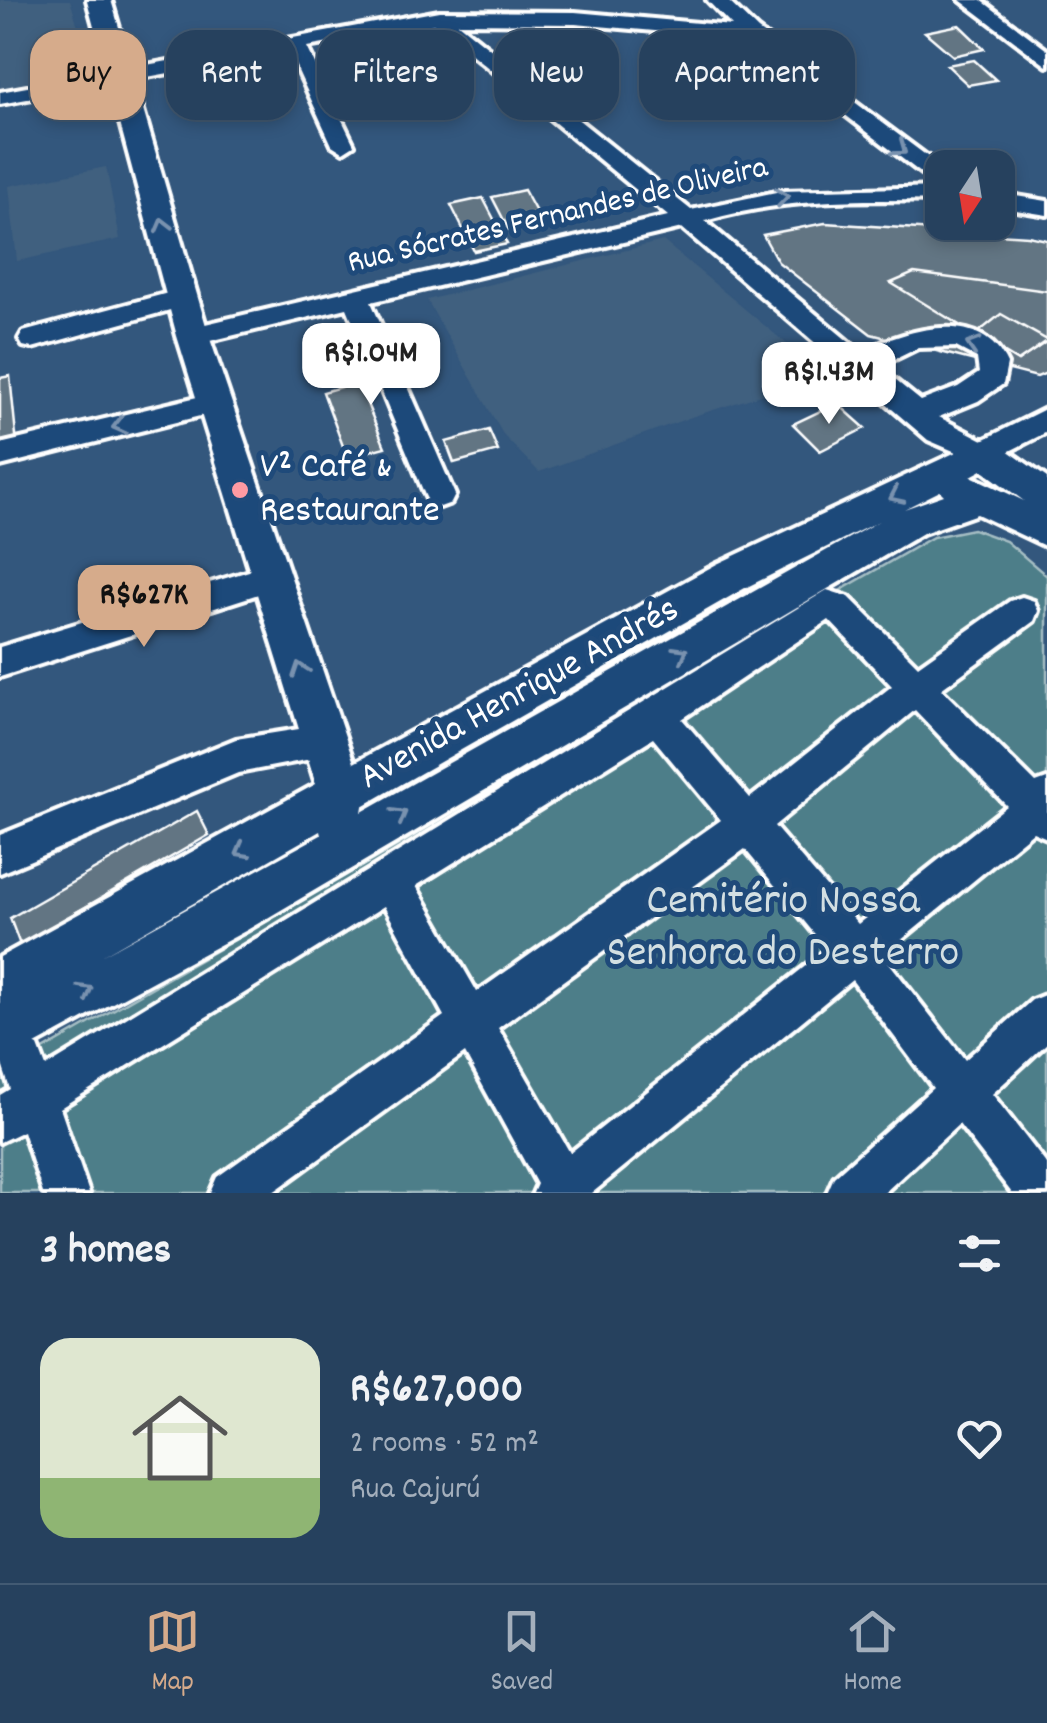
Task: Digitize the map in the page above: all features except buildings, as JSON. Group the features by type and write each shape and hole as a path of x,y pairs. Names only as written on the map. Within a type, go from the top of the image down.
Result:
{"main road":[{"path":"99,0 108,30"},
{"path":"134,120 193,336 342,795 336,825 265,877 230,913"},
{"path":"984,453 1047,498"},
{"name":"Avenida Henrique Andrés","path":"0,985 943,455 984,453"},
{"path":"943,455 1014,512 1047,532"},
{"name":"Avenida Henrique Andrés","path":"20,1065 230,913 910,522 943,455"},
{"path":"731,576 756,578 767,586 769,602"}],"street":[{"path":"716,0 746,30"},
{"path":"969,0 1047,60"},
{"path":"439,16 858,365 943,455 968,394 993,377 996,363 991,351 980,344 919,338 858,365"},
{"path":"297,42 439,16 575,18 706,30"},
{"path":"297,46 343,146"},
{"path":"0,98 30,93"},
{"path":"855,113 925,165"},
{"name":"Rua Sócrates Fernandes de Oliveira","path":"193,336 687,219 730,204 800,195 925,194"},
{"path":"1015,203 1047,208"},
{"path":"32,339 182,298"},
{"path":"356,298 440,495"},
{"path":"0,455 214,403"},
{"name":"Avenida Henrique Andrés","path":"984,453 1047,420"},
{"path":"0,662 269,578"},
{"path":"0,1120 20,1065 392,880 827,604 837,607 1043,808 854,950 562,1191 392,880"},
{"path":"233,1193 746,825 917,687 1022,611"},
{"path":"656,716 854,950 960,1094 1040,1193"},
{"path":"0,854 236,756 324,742"},
{"path":"850,1193 1047,1015"},
{"path":"20,1065 66,1193"}],"shaded area":[{"path":"0,0 70,0 79,30 30,30 30,84 0,90"},
{"path":"106,167 120,239 17,261 9,186"},
{"path":"663,241 824,375 694,416 539,472 504,436 427,300"}],"green space":[{"name":"Cemitério Nossa Senhora do Desterro","path":"973,529 1006,541 1047,576 1047,1193 0,1193 0,1075 933,537"}],"place":[{"name":"V² Café & Restaurante","path":"240,490"}]}
